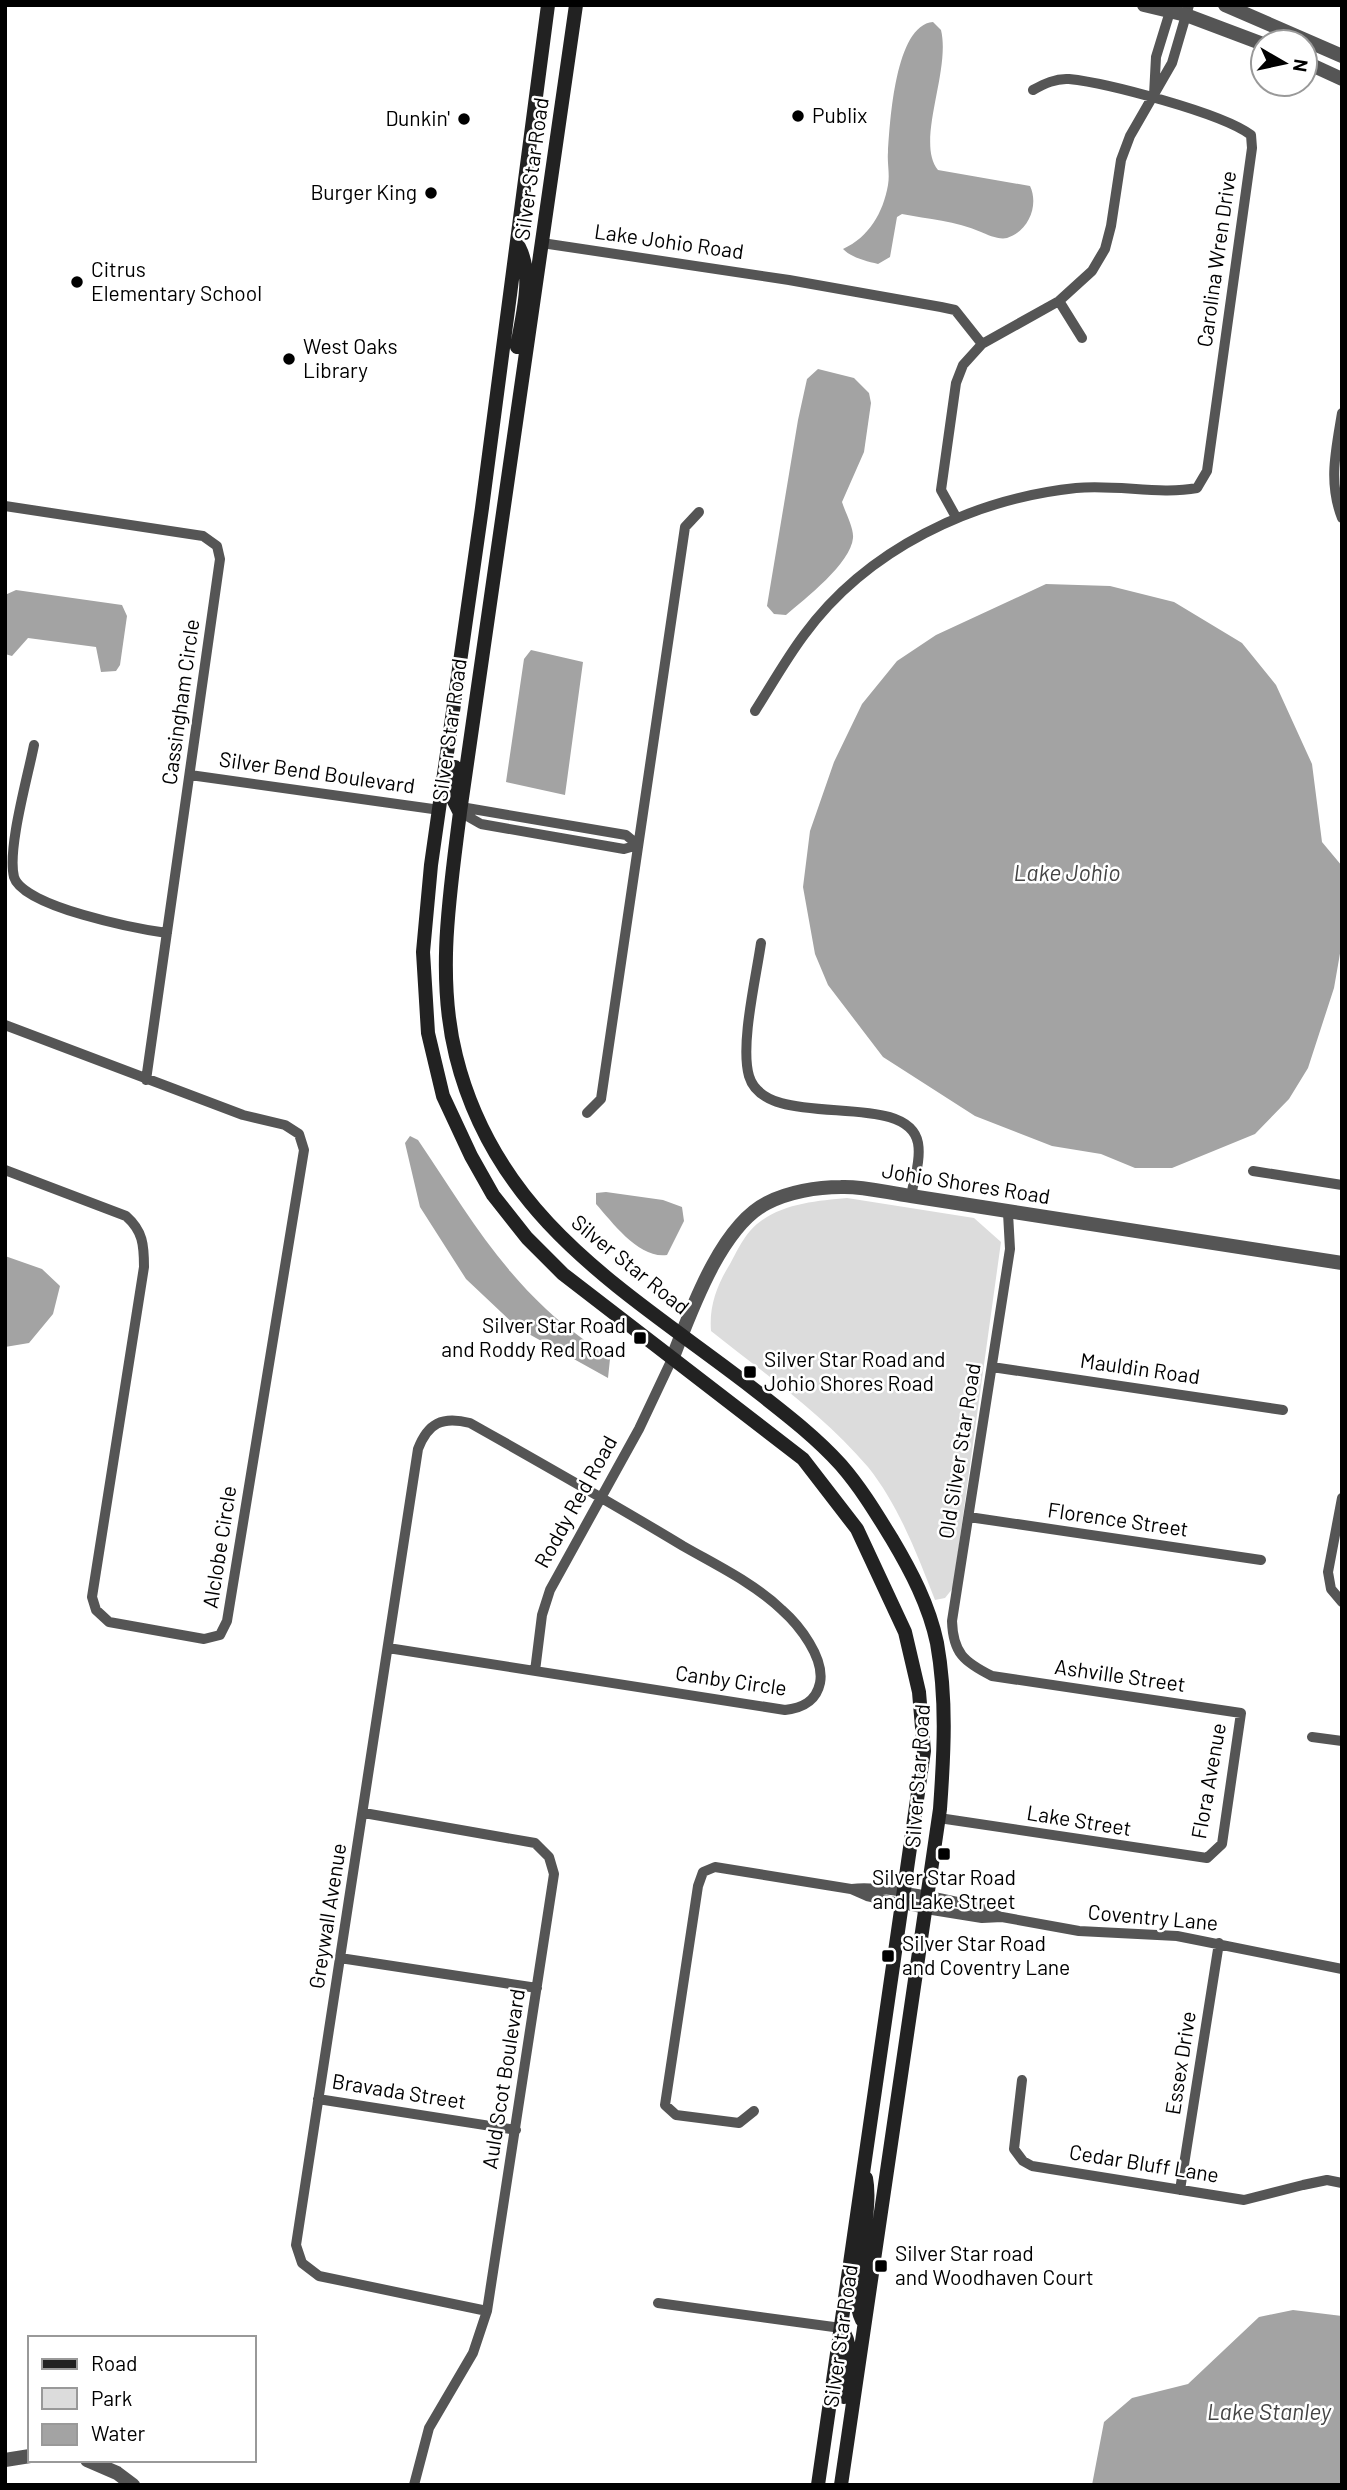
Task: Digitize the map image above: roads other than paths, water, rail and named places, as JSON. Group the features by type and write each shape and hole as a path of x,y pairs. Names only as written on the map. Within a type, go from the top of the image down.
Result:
{"main road":[{"name":"Silver Star Road","path":"548,5 518,245 431,865 423,952 428,1033 443,1096 493,1195 527,1238 563,1275 803,1459 830,1490 857,1530 886,1584 905,1632 919,1692 924,1751 905,1899 818,2485"},
{"name":"Silver Star Road","path":"576,5 460,810 447,918 445,976 456,1056 475,1112 498,1161 528,1203 567,1245 802,1426 841,1465 868,1500 923,1595 936,1640 945,1700 939,1818 839,2485"},
{"path":"514,436 507,427 526,274 525,258 518,245"},
{"path":"460,665 469,669 452,797 460,810"},
{"path":"440,810 450,836 438,955 445,976"},
{"path":"863,2322 856,2303 870,2198 864,2167"},
{"path":"839,2485 834,2474 850,2349 849,2340 841,2328"}],"street":[{"path":"1144,5 1187,10 1249,38"},
{"path":"1225,5 1342,56"},
{"path":"1154,98 1156,57 1171,8"},
{"path":"755,711 805,634 847,587 901,547 956,517 941,490 956,383 963,365 982,344 1059,301 1091,271 1105,249 1121,159 1130,136 1172,63 1187,10"},
{"path":"1156,57 1172,63"},
{"path":"1319,68 1342,79"},
{"path":"1033,90 1048,82 1068,79 1154,98"},
{"name":"Carolina Wren Drive","path":"956,517 1020,495 1078,488 1134,487 1177,492 1197,488 1208,471 1252,148 1251,135 1232,124 1154,98"},
{"name":"Lake Johio Road","path":"542,243 789,279 955,310 982,344"},
{"path":"1059,301 1082,338"},
{"path":"1342,413 1332,473 1334,497 1342,517"},
{"name":"Cassingham Circle","path":"5,506 203,536 217,546 220,559 146,1080"},
{"path":"587,1113 601,1099 685,527 699,512"},
{"path":"34,745 12,859 15,880 28,893 90,918 122,927 167,933"},
{"name":"Silver Bend Boulevard","path":"190,775 440,810"},
{"path":"460,810 625,835 638,845"},
{"path":"460,810 481,824 624,849 638,845"},
{"path":"548,836 550,824"},
{"path":"761,943 746,1054 750,1079 762,1095 783,1104 891,1117 908,1125 918,1140 911,1196"},
{"path":"5,1025 146,1080"},
{"name":"Alclobe Circle","path":"5,1170 126,1216 139,1227 144,1245 144,1267 92,1597 96,1610 108,1622 204,1639 220,1635 227,1621 304,1150 299,1134 285,1125 243,1115 146,1080"},
{"path":"1252,1171 1342,1185"},
{"name":"Johio Shores Road","path":"673,1357 718,1258 738,1227 766,1203 804,1191 842,1186 1342,1263"},
{"name":"Old Silver Star Road","path":"992,1676 965,1660 953,1642 952,1621 1010,1250 1008,1213"},
{"name":"Roddy Red Road","path":"535,1671 542,1615 550,1590 639,1429 673,1357"},
{"name":"Mauldin Road","path":"992,1367 1283,1410"},
{"name":"Greywall Avenue","path":"470,1423 454,1419 439,1420 425,1432 418,1450 296,2245 302,2263 319,2276 488,2311"},
{"name":"Canby Circle","path":"388,1648 785,1710 801,1708 812,1700 820,1683 819,1664 802,1633 782,1609 750,1586 601,1497 470,1423"},
{"path":"1342,1497 1328,1572 1331,1589 1342,1602"},
{"name":"Florence Street","path":"969,1517 1261,1560"},
{"name":"Ashville Street","path":"992,1676 1241,1713"},
{"name":"Flora Avenue","path":"1213,1855 1222,1843 1241,1713"},
{"path":"1312,1737 1342,1741"},
{"name":"Auld Scot Boulevard","path":"364,1813 536,1843 549,1857 554,1874 488,2311 473,2353 429,2428 414,2485"},
{"name":"Lake Street","path":"939,1818 1195,1858 1213,1855"},
{"name":"Coventry Lane","path":"754,2111 739,2123 676,2115 665,2105 698,1886 703,1872 715,1867 851,1889 868,1886 905,1899 982,1918 1002,1917 1079,1931 1177,1936 1342,1969"},
{"name":"Essex Drive","path":"1180,2190 1219,1943"},
{"path":"340,1958 537,1988"},
{"name":"Cedar Bluff Lane","path":"1022,2080 1014,2149 1023,2161 1032,2166 1244,2200 1315,2182 1342,2183"},
{"name":"Bravada Street","path":"318,2099 516,2130"},
{"path":"658,2303 841,2328"},
{"path":"5,2460 28,2456"},
{"path":"92,2462 117,2473 133,2485"}],"water":[{"path":"933,22 941,30 943,47 930,142 932,158 938,170 1030,186 1032,209 1021,230 1007,238 994,237 952,223 902,214 897,217 890,257 878,264 855,257 843,249 867,231 883,205 889,181 888,152 897,77 910,39 920,27"},
{"path":"818,369 854,378 869,393 871,403 864,452 842,502 853,538 844,558 826,580 786,615 774,614 767,606 798,420 807,379"},
{"name":"Lake Johio","path":"1046,584 1110,586 1174,602 1242,643 1276,685 1312,764 1322,842 1342,866 1342,942 1334,988 1308,1068 1289,1099 1255,1134 1172,1168 1135,1168 1101,1154 1052,1146 975,1116 883,1057 828,985 815,954 803,887 810,831 834,762 862,704 897,661 936,635"},
{"path":"16,590 122,605 127,616 120,665 116,671 101,672 96,647 28,638 12,656 5,654 5,595"},
{"path":"531,650 583,662 565,795 506,782 524,659"},
{"path":"410,1136 418,1140 477,1228 509,1270 546,1309 610,1359 608,1378 518,1328 466,1279 420,1207 405,1143"},
{"path":"596,1193 663,1200 682,1207 684,1221 667,1255 646,1251 619,1230 596,1204"},
{"path":"5,1256 42,1269 60,1286 53,1314 29,1343 5,1347"},
{"name":"Lake Stanley","path":"1293,2310 1342,2316 1342,2485 1092,2485 1104,2422 1132,2398 1188,2384 1259,2317"}],"place":[{"name":"Publix","path":"798,116"},
{"name":"Dunkin'","path":"464,119"},
{"name":"Burger King","path":"431,193"},
{"name":"Citrus Elementary School","path":"77,282"},
{"name":"West Oaks Library","path":"289,359"},
{"name":"Silver Star Road and Roddy Red Road","path":"640,1338"},
{"name":"Silver Star Road and Johio Shores Road","path":"750,1372"},
{"name":"Silver Star Road and Lake Street","path":"944,1854"},
{"name":"Silver Star Road and Coventry Lane","path":"888,1956"},
{"name":"Silver Star road and Woodhaven Court","path":"881,2266"}]}
